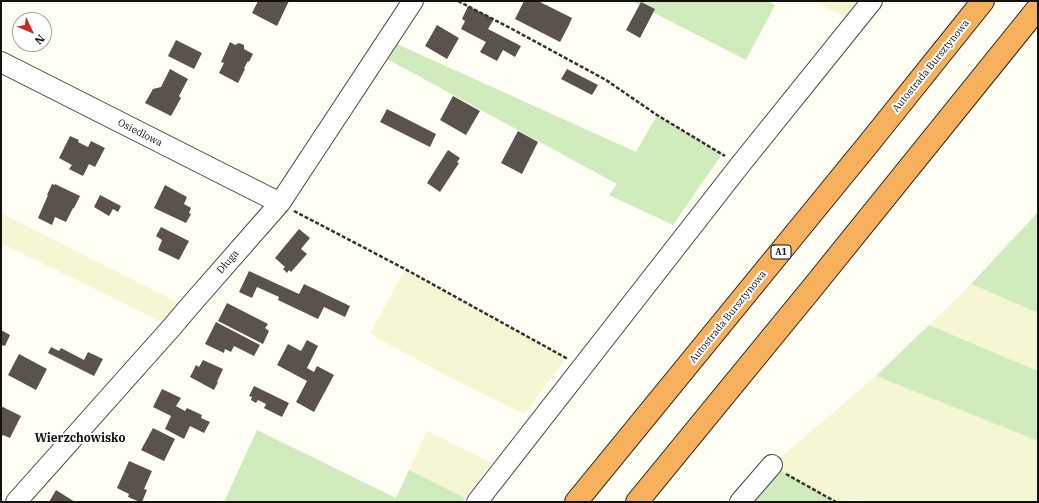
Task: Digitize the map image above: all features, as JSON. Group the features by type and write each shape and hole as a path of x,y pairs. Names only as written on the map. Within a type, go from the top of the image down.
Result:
{"highway":[{"name":"Autostrada Bursztynowa","path":"576,502 912,91 983,1"},
{"path":"637,502 1038,8"}],"street":[{"name":"Długa","path":"16,502 280,203 413,1"},
{"path":"477,502 740,165 872,1"},
{"name":"Osiedlowa","path":"1,62 280,203"},
{"path":"740,502 772,465"}],"path":[{"path":"458,1 606,80 657,115 740,165"},
{"path":"280,203 405,269 583,368"},
{"path":"772,465 836,502"}],"green space":[{"path":"631,1 768,1 775,5 746,60"},
{"path":"814,1 863,1 850,20"},
{"path":"388,40 636,152 657,115 722,154 673,225 609,195 617,184 378,54"},
{"path":"1038,212 1038,313 971,284"},
{"path":"1,213 188,308 172,327 1,243"},
{"path":"405,269 566,358 524,414 451,378 370,334"},
{"path":"971,284 1038,313 1038,371 929,325"},
{"path":"929,325 1038,371 1038,441 876,376"},
{"path":"876,376 1038,441 1038,502 870,502 865,500 850,500 848,502 836,502 772,465"},
{"path":"257,430 396,498 409,470 465,498 462,502 224,502"},
{"path":"427,431 492,463 465,498 409,470"},
{"path":"772,465 835,502 740,502"}],"building":[{"path":"258,1 289,1 277,26 252,13"},
{"path":"524,1 538,1 572,18 560,42 515,19"},
{"path":"641,2 655,9 640,38 626,30"},
{"path":"468,6 494,19 488,29 521,46 515,57 503,50 497,61 480,52 486,42 461,29 465,21 462,19"},
{"path":"437,25 459,38 447,59 425,46"},
{"path":"176,40 202,53 194,69 168,56"},
{"path":"230,42 235,45 239,43 244,45 244,49 253,54 244,68 245,69 238,83 219,73 224,63 221,62"},
{"path":"170,69 188,79 179,96 181,98 171,116 145,103 153,89 161,87"},
{"path":"567,69 598,85 592,95 561,79"},
{"path":"453,96 480,111 466,135 440,120"},
{"path":"387,109 436,134 430,147 380,122"},
{"path":"518,131 538,142 522,174 501,163"},
{"path":"70,136 79,140 78,142 88,147 91,141 105,148 95,167 89,164 83,176 69,169 72,165 59,158"},
{"path":"448,150 460,158 457,162 459,163 440,192 427,183"},
{"path":"52,184 80,196 66,222 55,217 52,225 38,218"},
{"path":"165,185 187,197 184,204 191,208 189,213 191,214 186,223 154,208"},
{"path":"100,195 121,206 118,212 113,209 109,216 94,207"},
{"path":"161,227 189,241 179,260 158,250 162,240 156,236"},
{"path":"299,229 310,238 301,249 307,254 291,272 289,270 287,273 283,269 285,267 275,258"},
{"path":"249,271 299,294 304,284 350,306 345,317 324,307 318,319 278,300 279,297 257,287 252,298 239,292"},
{"path":"227,303 268,324 265,328 269,331 263,344 218,321"},
{"path":"216,322 260,345 254,356 234,346 231,352 225,349 224,353 205,344"},
{"path":"1,330 10,335 5,346 1,345"},
{"path":"307,340 318,346 307,368 314,372 317,366 334,375 314,412 296,402 307,381 277,365 288,344 301,351"},
{"path":"51,347 59,351 61,348 84,360 88,352 103,359 94,376 48,353"},
{"path":"19,354 47,369 36,390 8,375"},
{"path":"203,360 223,369 214,390 190,377 196,365 199,367"},
{"path":"254,386 289,403 282,417 264,408 266,404 258,400 256,403 251,400 252,397 249,396"},
{"path":"162,389 181,398 176,406 185,411 187,408 202,415 201,418 210,422 204,433 190,426 184,439 165,429 171,416 153,407"},
{"path":"1,406 21,416 10,438 1,435"},
{"path":"153,428 175,439 164,461 141,450"},
{"path":"129,461 152,471 144,489 147,490 142,502 128,497 129,494 117,488"},
{"path":"56,490 75,502 49,502"}],"district":[{"name":"Wierzchowisko","path":"80,439"}]}
